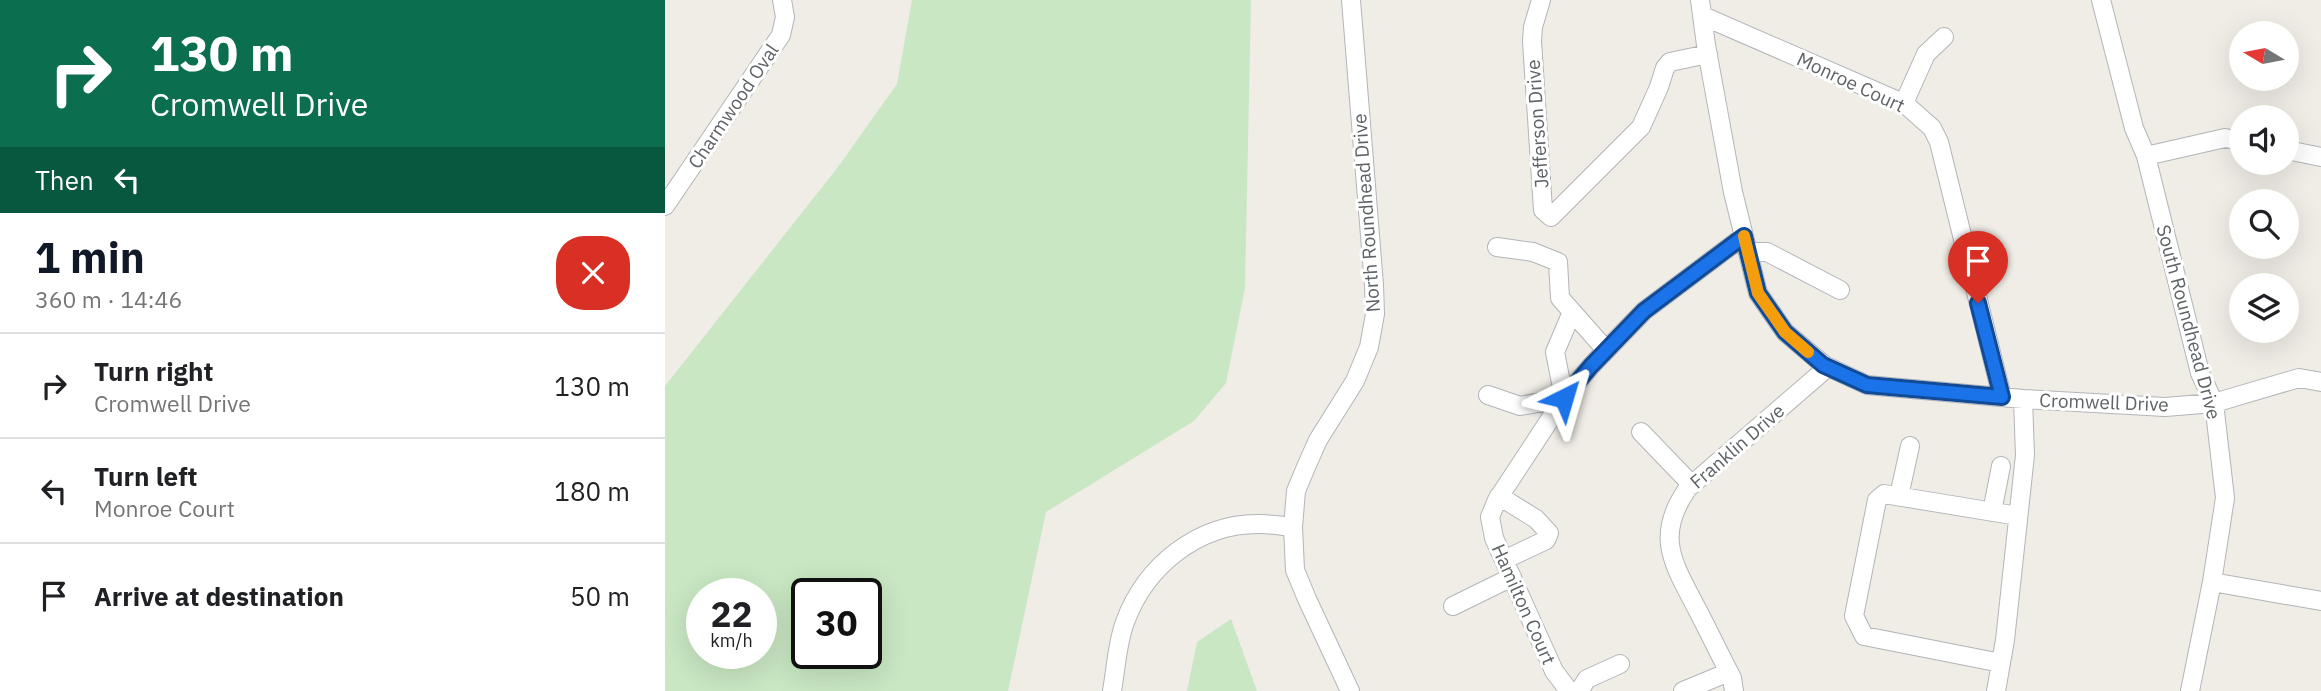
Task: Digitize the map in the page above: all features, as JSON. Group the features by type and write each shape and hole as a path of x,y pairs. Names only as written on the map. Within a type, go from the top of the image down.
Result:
{"street":[{"name":"Charmwood Oval","path":"665,206 782,35 785,17 782,0"},
{"name":"North Roundhead Drive","path":"1350,691 1296,570 1293,527 1296,491 1318,440 1355,381 1369,347 1374,314 1374,285 1351,0"},
{"name":"Jefferson Drive","path":"1541,0 1532,27 1532,41 1543,210 1551,217 1641,127 1660,87 1665,68 1670,62 1708,54"},
{"name":"South Roundhead Drive","path":"2101,0 2134,128 2146,156 2200,373 2214,403 2225,498 2212,582 2190,691"},
{"name":"Cromwell Drive","path":"1701,8 1733,192 1758,293 1785,332 1828,368 1867,385 2023,399 2165,407 2214,403 2299,378 2321,382"},
{"name":"Monroe Court","path":"1701,8 1904,103 1932,128 1939,142 2002,397"},
{"path":"1904,103 1926,54 1944,37"},
{"path":"2146,156 2229,139"},
{"path":"2299,152 2321,157"},
{"path":"1746,244 1840,290"},
{"name":"Hamilton Court","path":"1569,691 1554,671 1494,538 1490,517 1499,496 1564,398 1606,351 1644,311 1746,244"},
{"path":"1497,247 1532,251 1558,262 1560,298 1606,351"},
{"path":"1488,395 1520,406 1564,398 1555,352 1572,312"},
{"name":"Franklin Drive","path":"1734,691 1733,678 1674,564 1670,528 1674,508 1692,485 1828,368"},
{"path":"1996,691 2025,455 2023,399"},
{"path":"1641,432 1692,485"},
{"path":"1899,496 1910,446"},
{"path":"1992,512 2001,466"},
{"path":"2001,663 1864,636 1854,616 1877,500 1884,494 2018,516"},
{"path":"1499,496 1536,519 1549,533 1546,540 1504,560"},
{"path":"1112,691 1124,623 1139,593 1155,571 1178,550 1201,536 1229,527 1259,524 1293,527"},
{"path":"1453,606 1512,577"},
{"path":"2212,582 2321,601"},
{"path":"1579,691 1587,679 1620,664"},
{"path":"1683,691 1729,672"}],"green space":[{"path":"912,0 1251,0 1245,288 1226,383 1194,421 1046,512 1008,691 665,691 665,386 838,167 897,84"},
{"path":"1231,619 1257,691 1187,691 1197,642"}],"slow traffic":[{"path":"1744,236 1758,293 1785,332 1808,352"}],"route":[{"path":"1564,398 1644,311 1744,236 1758,293 1785,332 1823,365 1867,385 2002,397 1978,303"}]}
